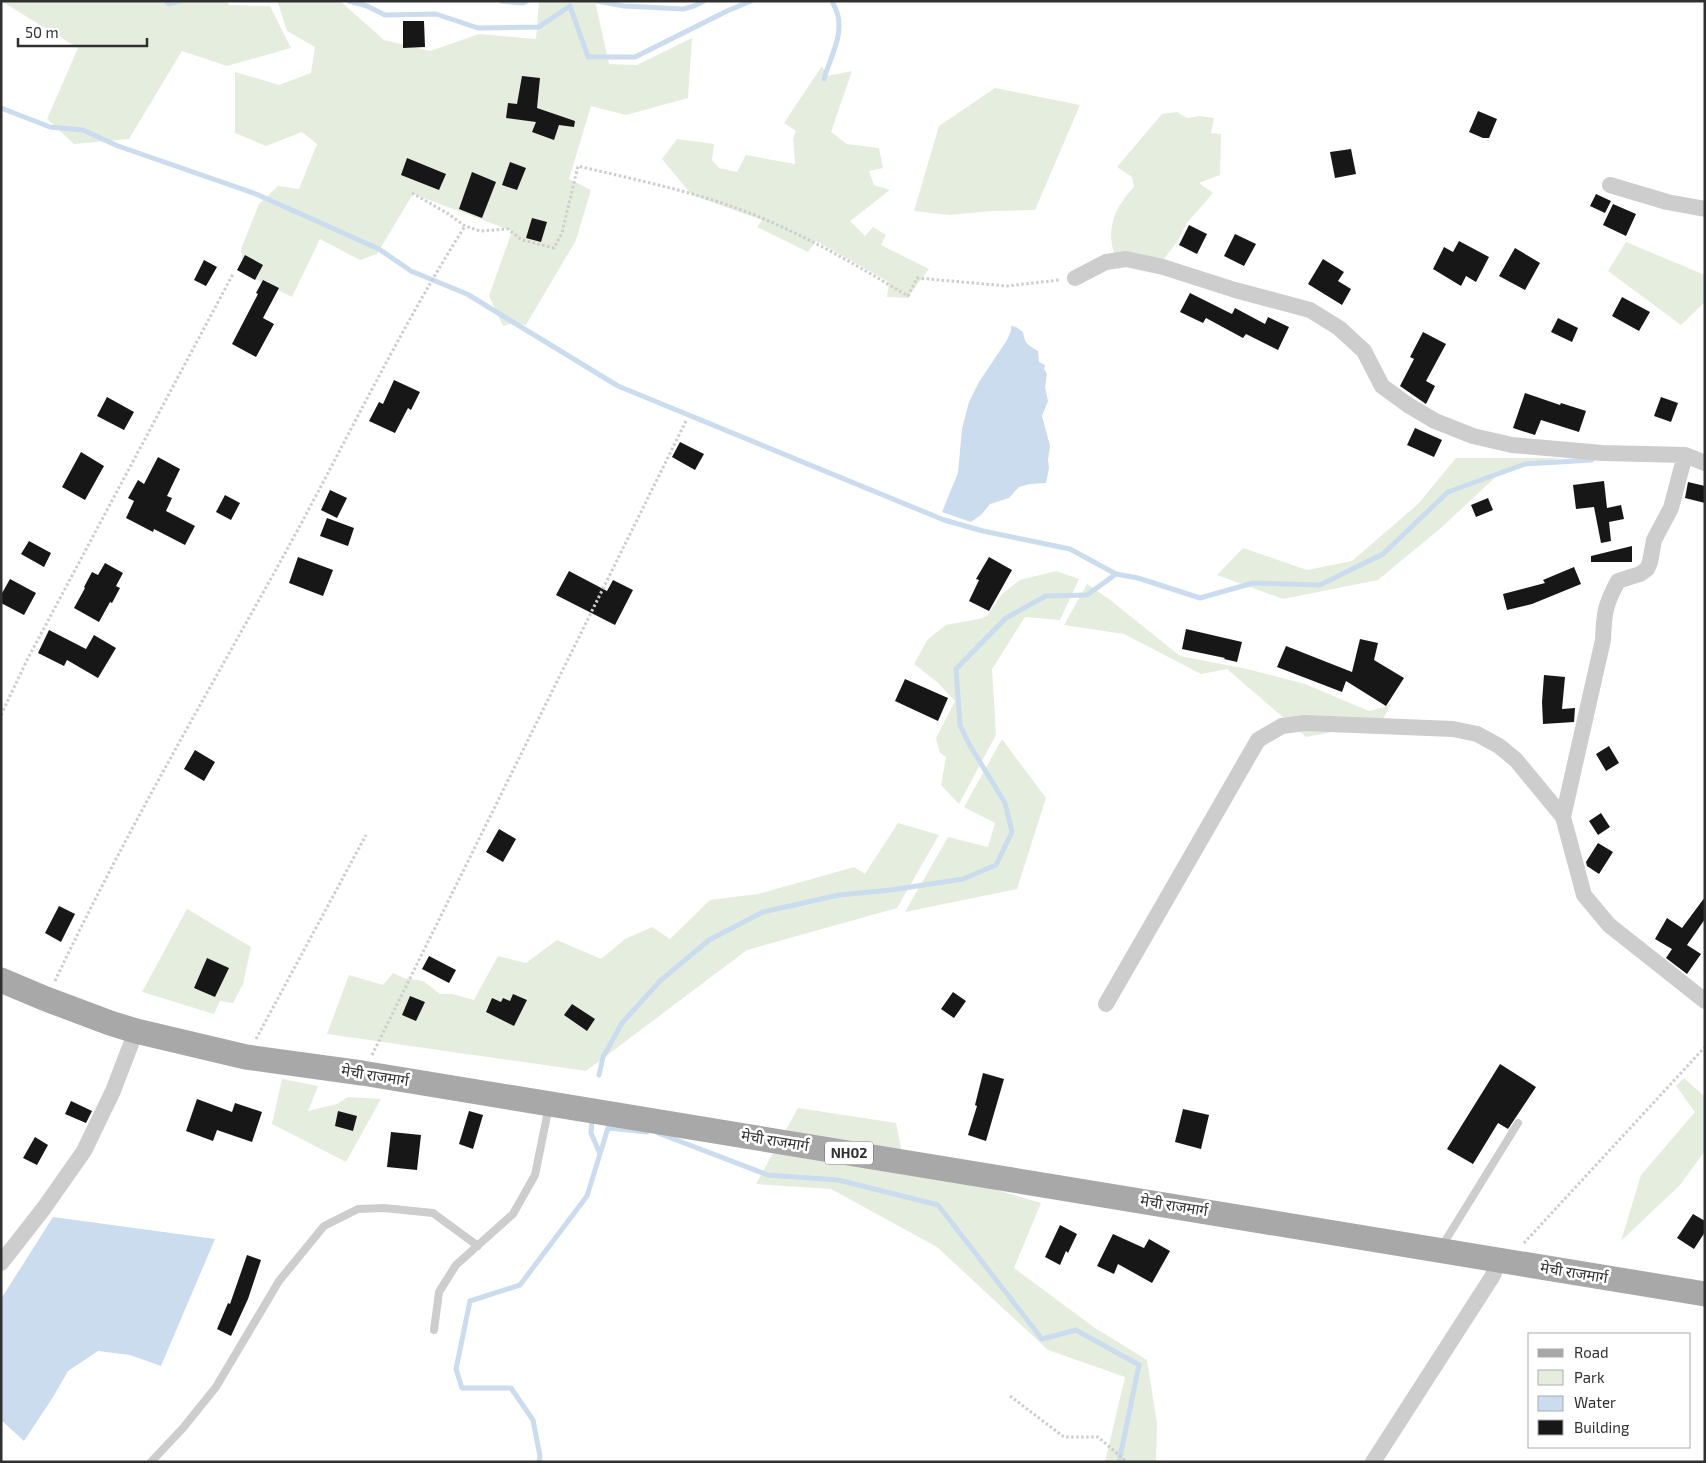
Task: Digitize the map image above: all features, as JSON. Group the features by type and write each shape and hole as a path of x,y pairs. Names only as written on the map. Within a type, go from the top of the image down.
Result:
{"main road":[{"name":"मेची राजमार्ग","path":"1,980 110,1023 246,1057 550,1104 1705,1294"}],"street":[{"path":"1610,185 1666,202 1705,208"},
{"path":"1074,278 1106,262 1126,259 1163,267 1235,290 1310,310 1339,328 1364,351 1382,386 1408,405 1435,420 1473,436 1512,445 1602,452 1685,455 1705,463"},
{"path":"1564,817 1600,657 1603,640 1604,611 1618,581 1640,574 1650,562 1654,540 1671,508 1685,455"},
{"path":"1106,1004 1258,740 1282,726 1305,723 1453,729 1477,734 1499,746 1516,760 1564,817 1584,895 1608,925 1705,1001"},
{"path":"1,1263 44,1208 84,1151 113,1091 136,1031"},
{"path":"1373,1462 1492,1277 1505,1262"}],"lane":[{"path":"434,1330 439,1292 456,1265 514,1214 534,1175 550,1104"},
{"path":"1440,1250 1518,1123"},
{"path":"151,1462 183,1428 216,1387 279,1281 324,1226 358,1209 384,1208 433,1213 478,1246"}],"path":[{"path":"412,193 447,213 465,226 480,230 508,229 522,240 554,248 562,233 578,166 685,191 763,218 825,248 908,296 917,278 1007,286 1074,278"},
{"path":"46,999 94,900 285,553 434,275 465,226"},
{"path":"1,715 27,660 233,274"},
{"path":"362,1074 686,421"},
{"path":"246,1057 366,835"},
{"path":"1505,1262 1705,1047"},
{"path":"1010,1396 1064,1437 1098,1437 1126,1462"}],"green space":[{"path":"1,1 227,1 229,5 270,6 291,48 227,66 182,51 129,139 74,144 47,119 78,48"},
{"path":"279,1 340,1 384,40 430,51 479,34 536,39 539,1 595,1 609,64 637,65 692,38 688,98 626,115 591,106 569,179 591,190 576,240 526,325 514,323 503,326 489,296 512,231 413,194 377,254 360,260 320,239 292,297 244,274 241,249 259,204 278,186 299,189 317,144 302,132 266,146 235,133 235,72 279,85 311,73 315,47 287,31"},
{"path":"822,66 827,76 852,71 831,132 847,144 879,148 883,168 869,171 874,185 890,190 850,221 865,236 873,227 886,235 881,245 929,269 907,298 887,297 889,282 816,241 808,252 757,227 762,220 692,195 662,159 677,139 714,144 712,160 719,168 737,172 746,155 795,164 793,138 796,131 784,123"},
{"path":"995,88 1080,105 1035,210 991,211 949,215 914,211 939,126"},
{"path":"1177,112 1187,118 1200,116 1214,118 1211,133 1221,134 1220,175 1199,183 1213,193 1187,223 1177,242 1159,265 1118,263 1111,232 1120,204 1134,187 1132,177 1117,167 1162,114"},
{"path":"1626,242 1705,275 1705,302 1681,325 1608,271"},
{"path":"1456,458 1561,458 1500,473 1442,527 1378,580 1283,599 1217,575 1243,548 1307,570 1352,561 1418,504"},
{"path":"1056,571 1079,579 1060,620 1025,617 992,669 996,735 959,804 941,785 946,757 940,753 936,738 955,701 937,682 914,664 928,639 946,625 987,616 1002,594 1020,580"},
{"path":"1087,584 1109,599 1180,656 1247,669 1305,684 1369,711 1385,707 1392,702 1381,723 1306,737 1227,669 1201,674 1124,634 1064,625"},
{"path":"1002,739 1046,798 1017,889 905,912 948,837 988,847 995,823 964,807"},
{"path":"898,823 939,835 897,908 747,950 586,1071 327,1034 349,975 383,985 393,973 404,978 423,981 440,994 452,994 474,1000 498,956 526,963 557,940 601,959 625,939 652,927 670,939 710,900 758,894 854,867 865,874"},
{"path":"187,909 251,947 243,984 233,1003 220,1001 214,1014 142,992"},
{"path":"1684,1078 1705,1097 1705,1151 1680,1185 1621,1241 1641,1175 1695,1112 1676,1086"},
{"path":"282,1079 318,1086 308,1111 337,1104 348,1097 381,1099 346,1162 272,1124"},
{"path":"798,1108 896,1123 904,1163 1041,1203 1014,1268 1095,1328 1147,1360 1157,1423 1156,1462 1105,1462 1125,1377 1048,1350 937,1247 831,1189 756,1184"}],"water":[{"path":"1011,326 1023,332 1027,343 1038,351 1039,362 1045,365 1044,369 1047,374 1045,387 1048,401 1042,416 1050,446 1046,483 1019,487 1009,498 990,504 981,515 971,522 942,512 958,473 962,429 969,402 979,382 1007,340"},
{"path":"53,1217 215,1239 161,1366 130,1355 98,1351 68,1371 24,1441 1,1420 1,1299"}],"building":[{"path":"403,21 424,21 425,47 403,48"},
{"path":"522,76 540,78 537,108 575,121 574,127 559,125 554,140 532,132 536,122 506,118 508,103 517,104"},
{"path":"1478,111 1497,119 1489,138 1483,138 1469,132"},
{"path":"1351,149 1356,174 1335,178 1330,152"},
{"path":"407,158 446,174 439,190 401,175"},
{"path":"510,162 526,168 517,190 502,185"},
{"path":"472,172 496,182 482,218 459,209"},
{"path":"1596,194 1611,201 1605,213 1590,206"},
{"path":"1613,204 1636,214 1626,236 1603,225"},
{"path":"532,218 547,222 541,242 526,238"},
{"path":"1189,225 1207,234 1197,254 1179,245"},
{"path":"1235,234 1256,244 1244,266 1224,256"},
{"path":"1459,241 1489,257 1476,282 1466,276 1461,286 1433,269 1444,247 1453,252"},
{"path":"1515,248 1540,263 1525,290 1499,276"},
{"path":"245,255 263,265 255,280 237,270"},
{"path":"1323,259 1344,272 1338,281 1351,289 1342,305 1308,284"},
{"path":"204,260 217,267 206,286 194,280"},
{"path":"263,280 279,288 263,318 274,324 256,357 232,344 258,294 256,293"},
{"path":"1190,293 1232,314 1235,308 1265,324 1268,317 1289,327 1278,350 1246,334 1243,338 1206,318 1203,323 1180,312"},
{"path":"1622,297 1650,312 1639,331 1612,316"},
{"path":"1558,318 1578,328 1572,342 1551,332"},
{"path":"1423,332 1446,344 1426,381 1435,386 1426,404 1400,386 1414,359 1410,357"},
{"path":"394,380 420,392 411,410 408,408 395,433 369,421 379,402 383,404"},
{"path":"1525,393 1560,405 1561,403 1586,411 1579,432 1541,420 1535,435 1513,428"},
{"path":"107,397 134,412 124,430 97,416"},
{"path":"1661,397 1678,403 1671,422 1654,416"},
{"path":"1415,428 1442,440 1434,457 1407,445"},
{"path":"680,442 704,454 695,470 672,457"},
{"path":"81,452 104,466 85,500 62,487"},
{"path":"158,457 180,469 167,496 172,498 166,511 195,526 185,545 154,529 153,532 126,518 134,501 128,498 138,480 144,484"},
{"path":"1604,481 1607,508 1621,505 1624,519 1609,522 1611,541 1601,543 1594,507 1576,509 1573,485"},
{"path":"1688,482 1705,486 1705,503 1685,498"},
{"path":"330,490 347,498 337,518 321,510"},
{"path":"225,495 240,503 231,520 216,512"},
{"path":"1488,498 1493,510 1476,517 1471,505"},
{"path":"327,518 354,528 348,546 320,536"},
{"path":"29,541 51,553 44,567 21,554"},
{"path":"1632,546 1632,562 1591,562 1591,556"},
{"path":"298,557 333,570 323,596 289,583"},
{"path":"989,557 1012,570 989,611 969,601 979,580 976,579"},
{"path":"105,563 123,573 116,586 120,588 99,622 74,608 92,572 98,575"},
{"path":"1574,567 1581,584 1532,604 1507,610 1503,594 1545,583 1543,580"},
{"path":"569,571 607,591 613,580 633,590 615,625 556,595"},
{"path":"10,579 36,593 24,615 1,603 1,595"},
{"path":"1186,629 1242,642 1237,662 1182,649"},
{"path":"49,630 86,649 94,635 116,648 98,678 67,660 64,666 38,653"},
{"path":"1360,639 1378,643 1374,660 1404,678 1386,706 1346,681 1342,692 1277,667 1286,646 1352,672"},
{"path":"1544,675 1565,677 1562,709 1575,708 1574,722 1543,724"},
{"path":"905,679 948,698 938,721 895,701"},
{"path":"1609,746 1619,763 1606,771 1596,754"},
{"path":"195,750 215,762 204,781 184,769"},
{"path":"1601,813 1610,827 1598,835 1589,821"},
{"path":"499,829 516,839 503,862 486,852"},
{"path":"1598,843 1613,852 1599,874 1587,866 1586,862"},
{"path":"1705,897 1705,919 1687,945 1701,954 1687,974 1666,958 1672,949 1655,939 1667,918 1682,928"},
{"path":"59,906 75,914 61,942 45,933"},
{"path":"429,956 456,970 449,983 422,969"},
{"path":"207,958 229,968 215,997 194,988"},
{"path":"953,992 966,1001 954,1018 941,1009"},
{"path":"513,994 527,1000 514,1026 486,1012 492,998 501,1002 503,998 510,1001"},
{"path":"410,996 425,1002 416,1021 402,1015"},
{"path":"572,1004 595,1019 587,1031 564,1015"},
{"path":"1500,1064 1536,1087 1508,1129 1498,1123 1473,1164 1447,1149"},
{"path":"983,1073 1004,1079 986,1141 968,1135 977,1106 975,1105"},
{"path":"197,1099 232,1112 235,1103 262,1112 252,1142 217,1130 213,1141 186,1131"},
{"path":"71,1101 92,1111 86,1123 65,1114"},
{"path":"1183,1109 1209,1115 1201,1149 1175,1142"},
{"path":"338,1111 357,1116 353,1131 335,1126"},
{"path":"469,1111 483,1115 473,1149 459,1144"},
{"path":"391,1132 421,1135 417,1170 387,1167"},
{"path":"35,1137 48,1145 37,1165 23,1158"},
{"path":"1693,1214 1705,1221 1705,1232 1694,1249 1677,1238"},
{"path":"1060,1225 1077,1234 1060,1265 1045,1257"},
{"path":"1113,1234 1144,1248 1149,1239 1170,1251 1152,1283 1118,1264 1114,1274 1097,1266"},
{"path":"247,1255 261,1260 248,1299 231,1336 217,1329 228,1303 230,1304"}],"waterway":[{"path":"166,1 169,4 179,1"},
{"path":"349,1 367,6 385,15 436,14 478,28 539,27 570,6 588,57 635,57 751,1"},
{"path":"501,1 523,3 527,1"},
{"path":"597,1 624,6 683,9 704,1"},
{"path":"824,79 839,32 838,16 832,1"},
{"path":"1,108 50,127 83,130 118,146 256,194 379,249 411,271 467,294 618,386 944,520 983,531 1070,549 1116,574"},
{"path":"599,1075 603,1057 622,1023 660,981 709,940 763,912 839,895 891,890 963,879 996,865 1012,832 1005,803 969,744 960,725 956,669 1006,618 1046,596 1087,595 1116,574 1138,578 1200,598 1253,583 1320,585 1383,554 1448,492 1525,464 1592,460"},
{"path":"592,1117 591,1133 600,1154"},
{"path":"539,1462 540,1456 533,1420 511,1388 462,1388 456,1369 470,1301 520,1285 587,1196 608,1128 647,1132"},
{"path":"658,1133 768,1175 838,1180 938,1205 1042,1339 1076,1330 1139,1365 1119,1462"}]}
